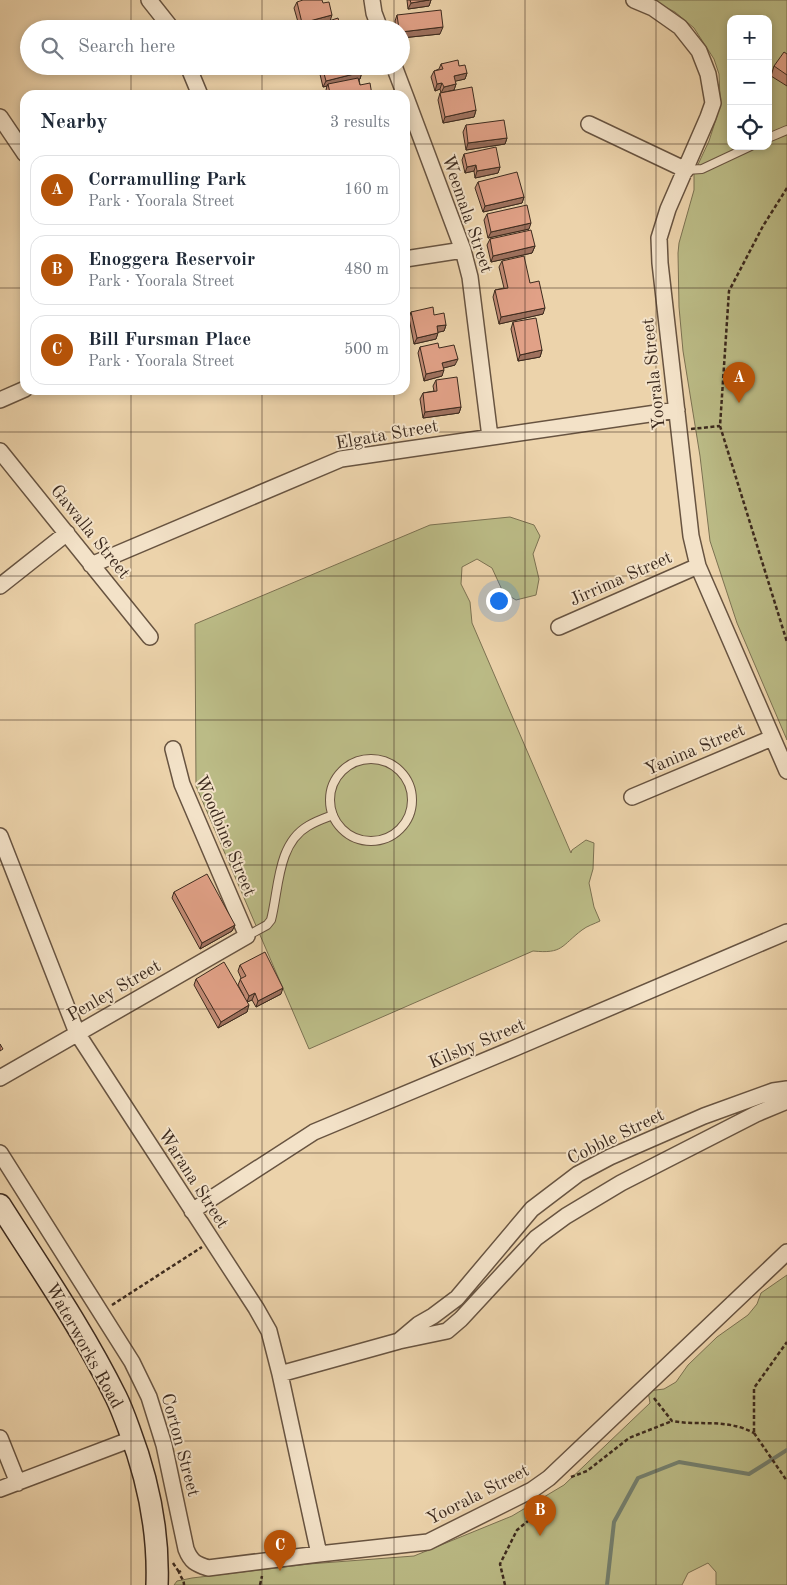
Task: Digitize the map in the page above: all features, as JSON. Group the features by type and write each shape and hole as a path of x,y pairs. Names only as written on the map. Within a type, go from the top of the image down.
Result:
{"main road":[{"name":"Waterworks Road","path":"0,1205 52,1286 117,1398 140,1462 150,1504 156,1544 157,1585"}],"street":[{"path":"149,0 165,20"},
{"path":"372,0 378,20"},
{"name":"Yoorala Street","path":"634,0 653,8 680,27 699,51 708,74 713,103 668,209 659,238 660,263 690,536 698,566 787,771"},
{"path":"192,75 198,90"},
{"name":"Weemala Street","path":"397,75 403,90"},
{"name":"Weemala Street","path":"410,108 463,250 470,277 490,437"},
{"path":"0,117 20,147"},
{"path":"589,124 686,170"},
{"path":"410,258 463,250"},
{"path":"0,400 20,391"},
{"name":"Elgata Street","path":"91,565 341,459 676,410"},
{"name":"Gawalla Street","path":"0,451 150,637"},
{"path":"0,586 67,533"},
{"name":"Jirrima Street","path":"559,627 698,566"},
{"name":"Yanina Street","path":"632,797 772,738"},
{"name":"Woodbine Street","path":"173,748 182,784 247,936"},
{"name":"Warana Street","path":"0,836 78,1033 269,1331 319,1554"},
{"name":"Kilsby Street","path":"192,1211 314,1132 787,932"},
{"name":"Penley Street","path":"0,1078 247,936"},
{"name":"Cobble Street","path":"399,1341 419,1324 457,1298 532,1209 578,1174 610,1157 704,1116 773,1091 787,1089"},
{"name":"Cobble Street","path":"280,1374 399,1341 447,1331 461,1319 536,1238 566,1216 621,1183 756,1114 787,1101"},
{"name":"Corton Street","path":"0,1153 132,1362 148,1397 164,1445 186,1549 187,1564"},
{"path":"39,1267 62,1251"},
{"name":"Yoorala Street","path":"187,1564 208,1568 428,1542 532,1490 548,1478 787,1252"},
{"path":"52,1286 74,1270"},
{"path":"0,1438 18,1483"},
{"path":"0,1489 132,1439"}],"lane":[{"path":"772,136 787,130"},
{"path":"686,170 702,169 742,150"},
{"path":"376,759 389,763 400,771 408,783 412,795 412,808 403,826 387,838 375,841 362,840 350,835 340,826 333,815 330,801 332,787 339,775 349,766 362,760 376,759"},
{"path":"247,936 267,925 271,920 276,883 287,851 296,837 307,826 333,815"}],"path":[{"path":"787,188 763,226 729,291 720,426 787,642"},
{"path":"679,431 720,426"},
{"path":"100,1312 212,1241"},
{"path":"787,1342 754,1388 754,1433 787,1481"},
{"path":"644,1387 672,1422"},
{"path":"570,1478 587,1471 629,1438 672,1422 734,1426 754,1433"},
{"path":"505,1585 500,1564 517,1530 545,1507 544,1488 532,1490"},
{"path":"184,1585 184,1580 179,1572 187,1564"}],"green space":[{"path":"651,0 787,0 787,740 737,623 710,541 700,456 683,351 679,307 679,243 694,190 694,173 709,141 717,116 720,97 719,74 714,59 694,28 675,12"},
{"path":"510,517 534,525 540,536 533,554 539,579 536,595 516,600 503,592 492,568 477,559 462,567 461,584 470,602 472,623 571,853 572,850 586,840 594,843 593,869 589,883 594,907 600,921 584,929 561,948 543,952 533,951 309,1049 196,786 195,624 430,525"},
{"path":"787,1275 787,1585 716,1585 716,1572 708,1563 688,1573 682,1585 174,1585 177,1581 192,1578 309,1564 414,1556 512,1516 564,1485 650,1403 648,1391 664,1389 676,1382 688,1365 717,1337 748,1315 757,1304 761,1293"}],"building":[{"path":"303,0 322,0 323,3 329,2 332,15 313,20 301,20 297,2"},
{"path":"410,0 429,0 411,3"},
{"path":"441,10 443,27 410,31 410,20 398,20 397,15"},
{"path":"784,52 787,54 787,75 774,66"},
{"path":"458,60 459,66 465,65 467,73 454,76 456,84 444,87 442,83 437,84 434,71 443,69 441,64"},
{"path":"324,75 350,75 326,81"},
{"path":"358,78 360,85 370,83 371,90 329,90 328,84"},
{"path":"472,87 476,110 445,117 440,93"},
{"path":"504,120 507,138 468,143 466,125"},
{"path":"496,147 500,167 477,171 476,165 467,167 464,154"},
{"path":"517,172 524,197 485,206 478,182"},
{"path":"527,205 531,223 491,232 487,214"},
{"path":"531,230 535,246 493,256 490,239"},
{"path":"524,256 530,283 539,281 545,308 501,317 495,290 508,288 502,261"},
{"path":"433,307 434,315 444,313 446,325 437,326 438,333 417,338 411,312"},
{"path":"536,318 542,350 520,355 513,322"},
{"path":"438,343 439,348 454,345 458,359 442,363 444,370 426,374 420,347"},
{"path":"457,377 461,407 425,412 423,393 437,391 436,380"},
{"path":"207,874 235,925 202,943 174,892"},
{"path":"265,952 283,988 258,1001 255,993 249,996 240,979 246,976 240,965"},
{"path":"224,962 249,1005 221,1022 196,979"}],"waterway":[{"path":"607,1585 614,1522 638,1478 679,1462 749,1474 787,1450"}],"place":[{"name":"Corramulling Park","path":"739,403"},
{"name":"Enoggera Reservoir","path":"540,1536"},
{"name":"Bill Fursman Place","path":"280,1571"}]}
